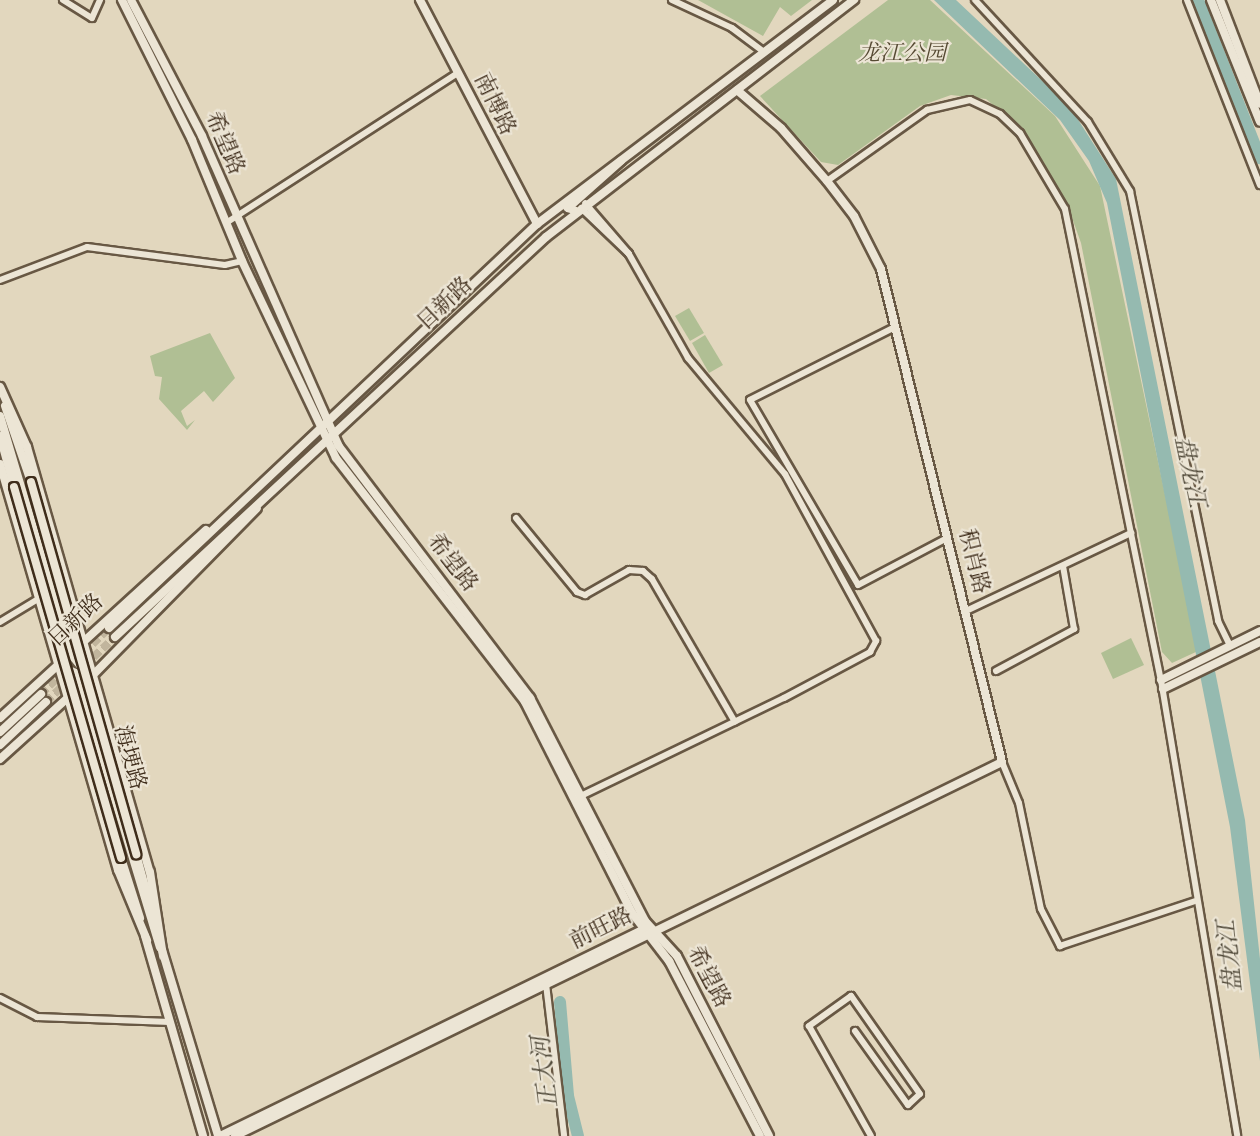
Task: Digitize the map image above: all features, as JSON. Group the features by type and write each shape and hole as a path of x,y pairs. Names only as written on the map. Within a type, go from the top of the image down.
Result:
{"main road":[{"name":"希望路","path":"122,0 188,131 242,261 321,429 329,436 530,698 582,795 647,931 677,956 769,1136"},
{"name":"希望路","path":"131,0 202,136 235,219 329,422 329,436 525,702 647,931 669,962 760,1136"},
{"name":"南博路","path":"420,0 537,224"},
{"name":"日新路","path":"115,637 276,484 581,207 855,0"},
{"path":"1211,0 1260,122"},
{"path":"1220,0 1260,104"},
{"name":"日新路","path":"109,628 537,224 636,145 831,1"},
{"name":"积肖路","path":"737,90 781,128 827,181 868,240 895,327 1002,760"},
{"path":"581,207 568,208 636,145"},
{"path":"0,388 27,447 150,872 163,956"},
{"name":"海埂路","path":"0,388 31,482 163,956 219,1136"},
{"path":"0,416 70,653 79,668 92,676"},
{"name":"海埂路","path":"0,436 203,1136"},
{"path":"0,464 56,666 128,901 147,940"},
{"name":"日新路","path":"0,718 82,642 262,484"},
{"path":"0,759 92,676 236,535 276,484"},
{"path":"1162,684 1178,672 1260,631"},
{"path":"1162,684 1181,682 1260,642"},
{"path":"56,666 72,670 81,686 144,906 163,956"},
{"path":"0,732 43,698 0,745"},
{"name":"前旺路","path":"219,1136 1002,760"},
{"name":"前旺路","path":"235,1136 546,984 647,931"}],"street":[{"path":"63,0 92,18 100,0"},
{"path":"672,0 732,28 763,51"},
{"path":"975,0 1088,122 1130,191 1218,621 1228,647"},
{"path":"1186,0 1260,185"},
{"path":"226,223 458,73"},
{"path":"827,181 938,105 970,100 986,105 1020,133 1052,181 1074,240 1162,684 1196,901 1237,1136"},
{"path":"581,207 629,254 688,358 785,474 876,638 870,652 735,722 582,795"},
{"path":"0,280 87,247 225,265 242,261"},
{"path":"895,327 750,400 858,585 947,538"},
{"path":"516,518 577,592 585,595 629,570 644,571 652,579 735,722"},
{"path":"966,611 1131,533"},
{"path":"996,671 1074,629 1063,566"},
{"path":"0,622 38,600"},
{"name":"积肖路","path":"1002,760 1019,803 1041,909 1060,946 1196,901"},
{"path":"546,984 564,1136"},
{"path":"0,998 37,1017 170,1023"},
{"path":"855,1031 908,1105 920,1094 853,998 809,1026 871,1136"}],"green space":[{"path":"698,0 812,0 791,16 780,7 763,36"},
{"name":"龙江公园","path":"888,0 930,0 1055,116 1100,186 1198,651 1172,663 1162,652 1081,243 1066,201 1025,132 986,99 951,95 920,106 838,165 821,162 760,96"},
{"path":"689,308 704,333 690,341 675,316"},
{"path":"210,333 235,378 213,402 204,391 181,411 187,426 195,420 187,430 159,399 162,377 155,376 150,356"},
{"path":"705,335 723,365 709,373 692,343"},
{"path":"1131,638 1144,665 1113,679 1101,653"}],"water":[{"path":"934,0 956,0 1070,107 1116,179 1245,820 1260,959 1260,1061 1230,827 1107,203 1089,161 1060,120"}],"waterway":[{"path":"1198,0 1260,158"},
{"name":"正大河","path":"560,1002 568,1096 578,1136"}],"tunnel":[{"path":"41,694 109,628"},
{"path":"85,665 115,637"},
{"path":"46,702 67,682"}],"water label":[{"name":"盘龙江","path":"1188,472"},
{"name":"盘龙江","path":"1232,956"}]}
